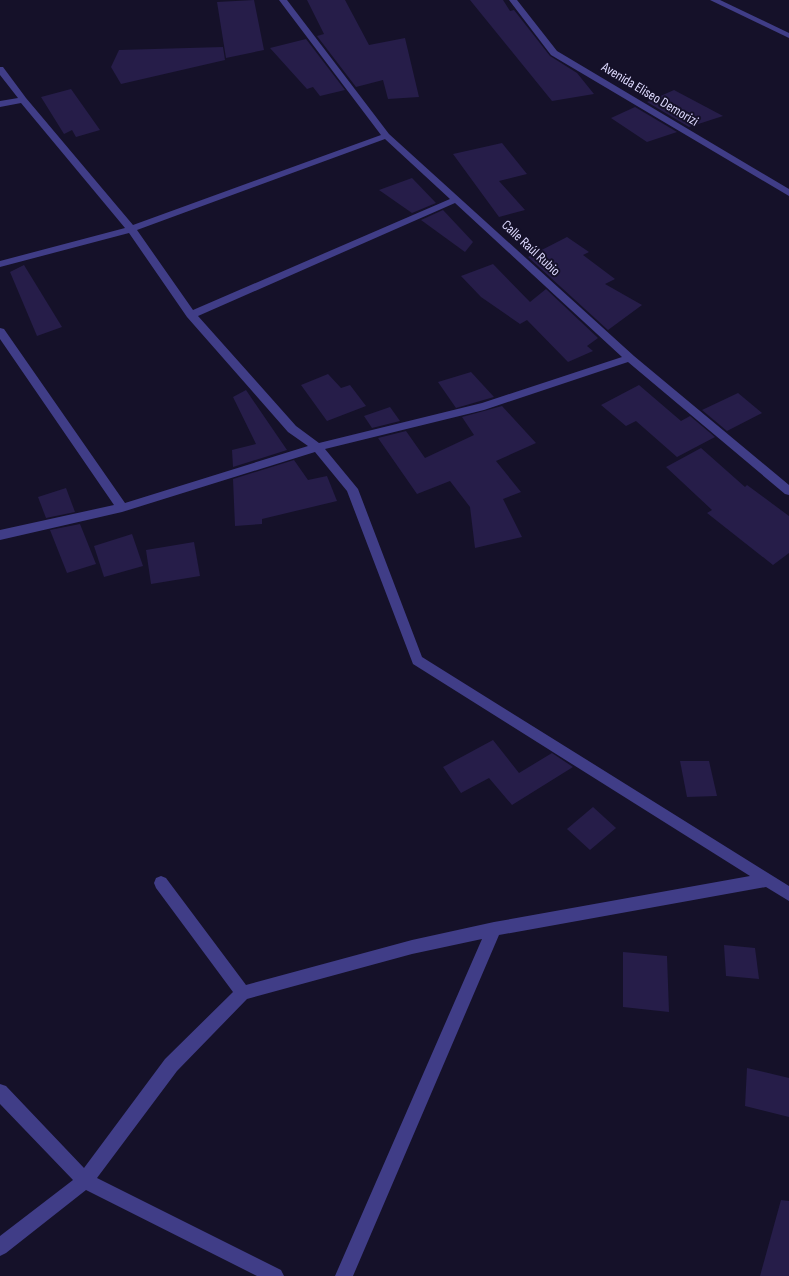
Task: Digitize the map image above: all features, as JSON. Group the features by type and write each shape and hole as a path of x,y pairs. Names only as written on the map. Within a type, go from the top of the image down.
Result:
{"street":[{"name":"Calle Raúl Rubio","path":"283,0 386,136 630,358 789,491"},
{"name":"Avenida Eliseo Demorizi","path":"513,0 554,53 789,193"},
{"path":"714,0 789,36"},
{"path":"0,69 23,100 131,229 191,316 292,429 317,447 352,489 417,660 789,894"},
{"path":"0,104 23,100"},
{"path":"0,264 131,229 386,136"},
{"path":"191,316 457,199"},
{"path":"0,331 122,508"},
{"path":"0,535 122,508 317,447 484,406 630,358"},
{"path":"0,1247 85,1181 171,1065 243,994 412,947 494,929 768,880"},
{"path":"161,883 243,994"},
{"path":"344,1276 494,929"},
{"path":"0,1092 85,1181 275,1276"}],"building":[{"path":"254,0 264,50 226,58 217,2"},
{"path":"307,0 345,0 369,45 405,38 419,97 388,99 383,80 356,87 317,36 324,34"},
{"path":"470,0 503,0 510,11 514,10 550,56 577,73 594,94 552,101"},
{"path":"306,39 345,90 320,96 313,87 307,89 270,48"},
{"path":"223,47 225,60 121,84 111,67 119,50"},
{"path":"71,89 100,130 76,137 72,130 64,134 41,97"},
{"path":"674,90 723,116 689,127 647,102"},
{"path":"635,107 677,132 647,142 611,118"},
{"path":"502,143 527,174 499,181 525,210 499,217 453,154"},
{"path":"412,178 436,203 412,213 379,190"},
{"path":"443,210 473,242 465,252 421,220"},
{"path":"567,237 589,252 583,255 615,279 605,284 642,305 608,330 528,257"},
{"path":"493,264 530,302 546,289 598,338 587,346 593,351 568,362 527,320 520,324 481,297 461,276"},
{"path":"24,265 62,327 37,336 10,272"},
{"path":"471,372 494,397 456,408 438,382"},
{"path":"328,374 341,388 350,385 366,406 327,421 301,385"},
{"path":"639,385 681,421 690,416 715,437 677,457 636,421 626,426 601,405"},
{"path":"246,390 287,450 233,467 232,450 256,444 233,397"},
{"path":"738,393 762,413 727,431 702,410"},
{"path":"502,406 536,443 496,461 521,492 503,499 522,537 475,548 470,507 450,481 417,494 378,438 406,431 425,458 474,435 462,417"},
{"path":"390,407 400,421 372,428 364,416"},
{"path":"701,448 745,487 747,485 789,516 789,553 773,565 707,513 712,510 666,467"},
{"path":"294,460 308,480 327,476 337,501 262,519 262,524 235,526 233,479"},
{"path":"66,488 75,512 46,518 38,497"},
{"path":"80,524 96,564 67,573 50,530"},
{"path":"132,534 143,566 104,577 94,546"},
{"path":"194,542 200,576 151,584 146,550"},
{"path":"493,740 519,773 552,753 573,767 512,805 489,778 461,793 443,767"},
{"path":"680,761 709,761 717,796 687,797"},
{"path":"593,807 616,828 590,850 567,829"},
{"path":"724,945 755,948 759,979 726,976"},
{"path":"623,952 667,956 669,1012 623,1007"},
{"path":"747,1068 789,1078 789,1117 745,1106"},
{"path":"781,1200 789,1201 789,1276 760,1276"}]}
